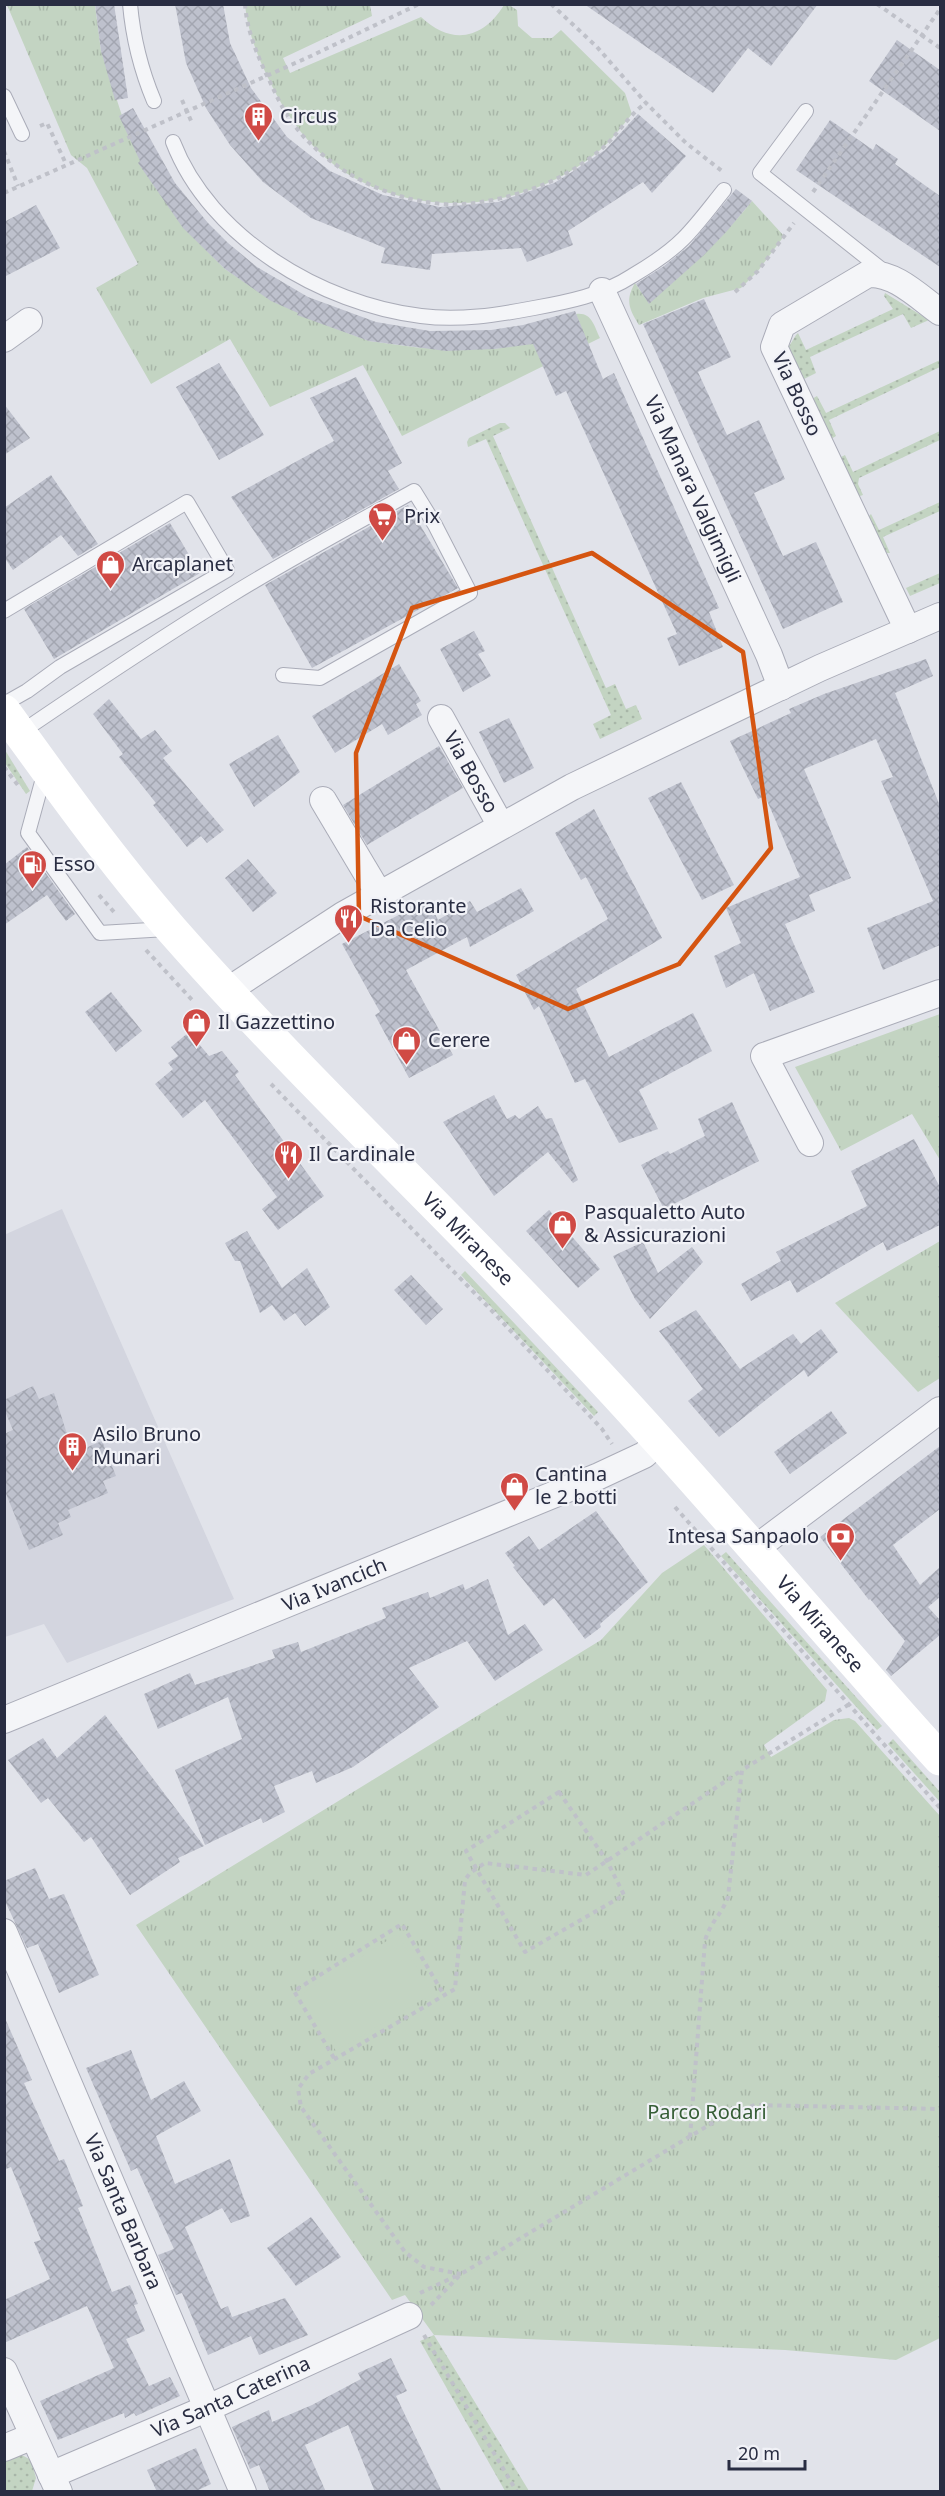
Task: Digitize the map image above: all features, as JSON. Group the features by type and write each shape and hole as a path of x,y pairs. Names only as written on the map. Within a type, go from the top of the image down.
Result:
{"street":[{"name":"Via Bosso","path":"908,630 774,346 782,325 862,276 877,273 897,281 940,312"},
{"name":"Via Manara Valgimigli","path":"602,291 769,655 781,687"},
{"path":"4,339 29,321"},
{"name":"Via Bosso","path":"227,991 316,932 379,894 604,771 781,687 940,616"},
{"name":"Via Bosso","path":"441,718 501,826"},
{"name":"Via Miranese","path":"12,722 113,858 171,929 345,1115 539,1311 660,1441 940,1759"},
{"path":"323,800 379,894"},
{"path":"810,1143 764,1056 940,993"},
{"path":"756,1548 940,1410"},
{"name":"Via Ivancich","path":"4,1720 599,1476 636,1459 660,1441"},
{"name":"Via Santa Barbara","path":"4,1932 243,2492"},
{"name":"Via Santa Caterina","path":"55,2483 208,2408 419,2312"},
{"path":"4,2371 55,2483"},
{"path":"4,2448 33,2436"}],"lane":[{"path":"130,4 131,24 142,71 154,101"},
{"path":"4,96 22,134"},
{"path":"806,111 760,174 897,281"},
{"path":"172,142 199,190 257,248 287,270 335,294 367,305 422,316 477,317 554,305 602,291 631,277 683,239 727,184"},
{"path":"12,722 58,706 228,596 414,491 435,525 470,593 320,678 283,675"},
{"path":"4,611 187,501 227,570 60,668 27,692 4,704"},
{"path":"45,769 28,833 100,933 171,929"}],"path":[{"path":"245,4 253,45 267,75 295,126 319,152 341,170 373,186 434,204 502,198 542,186 571,171 600,151 632,114 646,103"},
{"path":"4,193 419,4"},
{"path":"551,4 597,47 646,103 727,184"},
{"path":"877,4 940,48"},
{"path":"817,184 940,9"},
{"path":"182,100 192,123"},
{"path":"4,151 18,187"},
{"path":"735,292 758,271 797,219"},
{"path":"265,1077 493,1312 602,1429 612,1443 609,1449"},
{"path":"672,1503 940,1808"},
{"path":"461,2274 424,2267 405,2253 302,2108 298,2095 300,2085 309,2074 334,2058 456,1989 465,1880 477,1868 486,1863 586,1875 742,1770 848,1705"},
{"path":"690,2137 705,1941 710,1925 724,1908 728,1897 742,1770"},
{"path":"560,1792 607,1862 624,1895 525,1952 477,1868 466,1851 560,1792"},
{"path":"334,2058 294,1991 402,1924 444,1995"},
{"path":"419,2312 461,2274 724,2115 755,2105 940,2109"},
{"path":"419,2312 461,2274"},
{"path":"419,2312 517,2492"}],"highlighted area":[{"path":"592,553 743,652 771,848 679,964 568,1009 359,916 356,753 412,608"}],"shaded area":[{"path":"62,1209 234,1599 67,1663 44,1624 5,1637 4,1235"}],"green space":[{"path":"7,5 95,5 101,51 126,128 191,235 225,269 258,291 321,323 369,341 421,348 494,349 551,339 582,330 576,314 586,315 589,318 600,338 402,436 363,365 270,407 230,339 151,384 96,288 138,264 87,168 71,155"},
{"path":"245,5 370,5 372,16 283,58 290,73 421,17 444,32 466,35 487,25 504,5 509,5 517,10 518,26 532,38 552,38 561,30 625,93 632,114 599,151 571,171 540,187 506,197 472,202 438,202 403,197 371,186 340,169 319,152 301,132 278,98 263,66 251,37"},
{"path":"752,201 784,236 758,271 741,288 703,298 639,325 629,300 635,283 646,299 703,254"},
{"path":"885,293 929,320 911,328 903,314 810,357 816,373 802,380 788,348 796,335 798,333 806,350 893,309 884,296"},
{"path":"940,360 940,367 829,420 836,436 831,439 812,399 817,396 826,413"},
{"path":"500,423 505,423 510,428 493,436 606,688 615,684 626,709 636,705 642,719 600,739 593,724 611,715 486,439 468,447 469,438"},
{"path":"940,431 940,440 859,478 858,484 863,495 857,497 839,458 845,455 853,472"},
{"path":"940,502 940,511 883,537 890,553 884,553 867,518 871,514 879,530"},
{"path":"940,573 940,583 910,596 906,588"},
{"path":"5,750 30,791 26,794 5,763"},
{"path":"940,1014 940,1160 912,1114 841,1151 795,1067"},
{"path":"940,1241 940,1378 918,1392 835,1303"},
{"path":"465,1271 598,1412 594,1416 461,1275"},
{"name":"Parco Rodari","path":"704,1545 827,1690 825,1701 764,1745 771,1757 834,1720 849,1718 855,1721 940,1816 940,2338 896,2360 785,2350 434,2335 405,2295 392,2300 136,1925 601,1640 662,1573"},
{"path":"726,1552 882,1726 877,1730 721,1556"},
{"path":"893,1739 940,1792 940,1802 888,1744"},
{"path":"398,1934 432,1994 336,2051 301,1994"},
{"path":"434,2335 529,2491 505,2491 420,2341"},
{"path":"20,2454 31,2460 36,2478 32,2491 5,2492 5,2460"}],"building":[{"path":"95,4 114,4 128,98 115,100 101,51"},
{"name":"Circus","path":"175,4 223,4 230,43 251,88 287,137 330,171 383,195 440,207 498,202 554,183 572,172 605,150 638,114 686,156 652,193 643,182 568,231 573,245 527,262 521,248 432,254 430,270 381,263 385,248 311,218 263,182 230,145 206,108 186,63"},
{"path":"584,4 818,4 771,66 748,48 713,93"},
{"path":"897,40 940,70 940,131 869,81"},
{"path":"133,108 175,183 208,223 257,267 308,297 376,322 430,331 491,330 523,325 575,311 603,379 614,373 719,608 709,612 723,647 679,666 667,638 677,634 566,391 556,396 533,344 494,349 446,351 369,341 297,315 298,313 271,301 225,269 183,228 138,163 140,161 119,116"},
{"path":"830,120 873,150 876,144 898,159 895,164 940,196 940,267 796,170"},
{"path":"736,189 752,201 704,255 649,304 636,284 689,246"},
{"path":"36,205 60,248 4,277 4,222"},
{"path":"704,299 731,357 698,372 727,435 759,420 785,479 754,493 783,556 816,542 843,602 783,629 643,324"},
{"path":"219,363 264,435 219,460 176,387"},
{"path":"356,377 402,463 388,471 399,489 273,559 231,497 334,441 310,398"},
{"path":"4,404 30,438 4,455"},
{"path":"51,475 98,544 78,556 61,535 13,570 4,557 4,508"},
{"name":"Prix","path":"408,505 458,588 312,668 265,585"},
{"name":"Arcaplanet","path":"170,523 200,573 54,659 24,609"},
{"path":"474,631 485,651 478,654 491,676 463,692 440,649"},
{"path":"926,659 933,676 895,693 940,806 940,945 883,970 867,928 933,901 881,781 893,777 876,739 804,769 851,878 809,895 815,911 785,924 815,992 770,1011 754,973 726,988 714,956 741,943 726,908 800,877 765,796 758,799 730,741 791,713 789,709 824,694"},
{"path":"399,664 421,701 416,704 422,715 388,735 382,724 335,753 312,716"},
{"path":"109,699 141,739 155,730 172,751 163,758 224,830 207,843 201,836 187,847 153,805 156,803 119,757 123,754 93,714"},
{"path":"509,718 534,768 504,783 479,732"},
{"path":"278,735 300,772 254,807 229,764"},
{"path":"439,746 463,788 367,845 343,805"},
{"path":"681,782 734,885 702,900 648,798"},
{"path":"594,809 662,938 576,989 609,1057 693,1013 712,1051 639,1090 658,1129 619,1143 585,1079 575,1083 539,1006 534,1010 516,975 608,919 586,877 581,880 555,833"},
{"path":"27,847 75,914 66,921 47,895 4,925 4,865"},
{"path":"248,859 277,893 253,912 225,878"},
{"path":"521,888 534,911 470,947 467,937 406,970 453,1055 409,1078 375,1015 380,1012 342,944 428,900 438,920 470,901 477,912"},
{"path":"111,992 142,1031 116,1052 85,1012"},
{"path":"189,1032 209,1056 222,1051 239,1072 235,1075 324,1196 278,1230 262,1209 277,1197 205,1100 183,1118 155,1084 173,1069 168,1063 178,1056 171,1047"},
{"path":"494,1095 507,1119 515,1115 519,1119 538,1106 546,1119 552,1118 578,1180 573,1183 548,1152 494,1196 443,1122"},
{"path":"732,1102 759,1161 664,1209 641,1165 668,1151 670,1154 705,1136 698,1119"},
{"path":"914,1139 940,1187 940,1225 887,1251 883,1242 797,1293 790,1280 751,1301 741,1284 781,1261 776,1252 867,1206 851,1171"},
{"name":"Pasqualetto Auto & Assicurazioni","path":"549,1210 600,1269 578,1288 526,1231"},
{"path":"247,1231 282,1288 307,1268 330,1307 305,1326 295,1313 284,1321 272,1305 260,1313 240,1261 235,1261 225,1243"},
{"path":"643,1242 658,1273 692,1247 703,1262 650,1319 635,1299 613,1256"},
{"path":"411,1275 443,1309 426,1325 394,1290"},
{"path":"696,1310 740,1369 793,1334 801,1344 821,1329 838,1352 808,1377 804,1370 719,1437 688,1401 703,1389 659,1331"},
{"name":"Asilo Bruno Munari","path":"33,1386 39,1399 54,1393 73,1453 102,1441 116,1476 103,1481 108,1493 68,1510 71,1517 58,1523 63,1535 29,1550 4,1489 4,1434 13,1430 4,1409 4,1400"},
{"path":"831,1411 847,1433 790,1474 774,1452"},
{"path":"940,1446 940,1509 893,1545 920,1585 940,1567 940,1597 928,1607 940,1620 940,1635 891,1676 886,1670 905,1641 869,1600 820,1537"},
{"path":"596,1511 648,1582 600,1624 601,1627 585,1639 554,1598 544,1606 513,1567 515,1566 505,1553 529,1536 539,1550"},
{"path":"488,1579 508,1635 525,1624 543,1650 495,1681 467,1641 409,1668 439,1707 353,1767 316,1783 312,1771 274,1786 285,1812 263,1823 261,1818 205,1845 175,1770 242,1739 228,1697 158,1729 144,1694 190,1673 195,1685 275,1658 272,1650 298,1642 301,1652 386,1618 382,1608 428,1592 430,1598 463,1584 465,1590"},
{"path":"105,1715 204,1846 178,1858 180,1862 130,1895 91,1837 84,1842 48,1798 41,1803 8,1760 43,1738 57,1758"},
{"path":"35,1868 49,1899 64,1894 99,1975 59,1993 38,1944 27,1948 4,1899 4,1881"},
{"path":"4,2016 32,2080 24,2083 59,2161 64,2159 83,2206 78,2208 112,2292 130,2285 138,2304 134,2305 145,2331 126,2339 149,2386 170,2377 180,2396 136,2416 134,2413 125,2418 124,2413 58,2440 40,2401 114,2368 87,2306 4,2343 4,2300 50,2279 34,2242 41,2240 11,2167 4,2170"},
{"path":"131,2050 151,2100 184,2081 201,2111 156,2136 175,2184 230,2159 250,2216 231,2223 222,2208 185,2227 221,2309 228,2306 232,2317 285,2298 308,2335 259,2355 251,2336 208,2355 182,2293 176,2295 158,2255 174,2249 137,2168 131,2171 86,2068"},
{"path":"311,2217 341,2257 296,2286 267,2248"},
{"path":"391,2358 407,2391 396,2396 442,2492 375,2492 348,2425 305,2445 326,2492 270,2492 259,2465 250,2469 232,2427 269,2410 272,2422 312,2405 361,2379 358,2373"},
{"path":"196,2448 211,2484 194,2492 157,2492 147,2470"}],"place":[{"name":"Circus","path":"259,142"},
{"name":"Prix","path":"383,542"},
{"name":"Arcaplanet","path":"111,590"},
{"name":"Esso","path":"32,890"},
{"name":"Ristorante Da Celio","path":"349,944"},
{"name":"Il Gazzettino","path":"197,1048"},
{"name":"Cerere","path":"407,1066"},
{"name":"Il Cardinale","path":"288,1180"},
{"name":"Pasqualetto Auto & Assicurazioni","path":"563,1250"},
{"name":"Asilo Bruno Munari","path":"72,1472"},
{"name":"Cantina le 2 botti","path":"514,1512"},
{"name":"Intesa Sanpaolo","path":"840,1562"}]}
